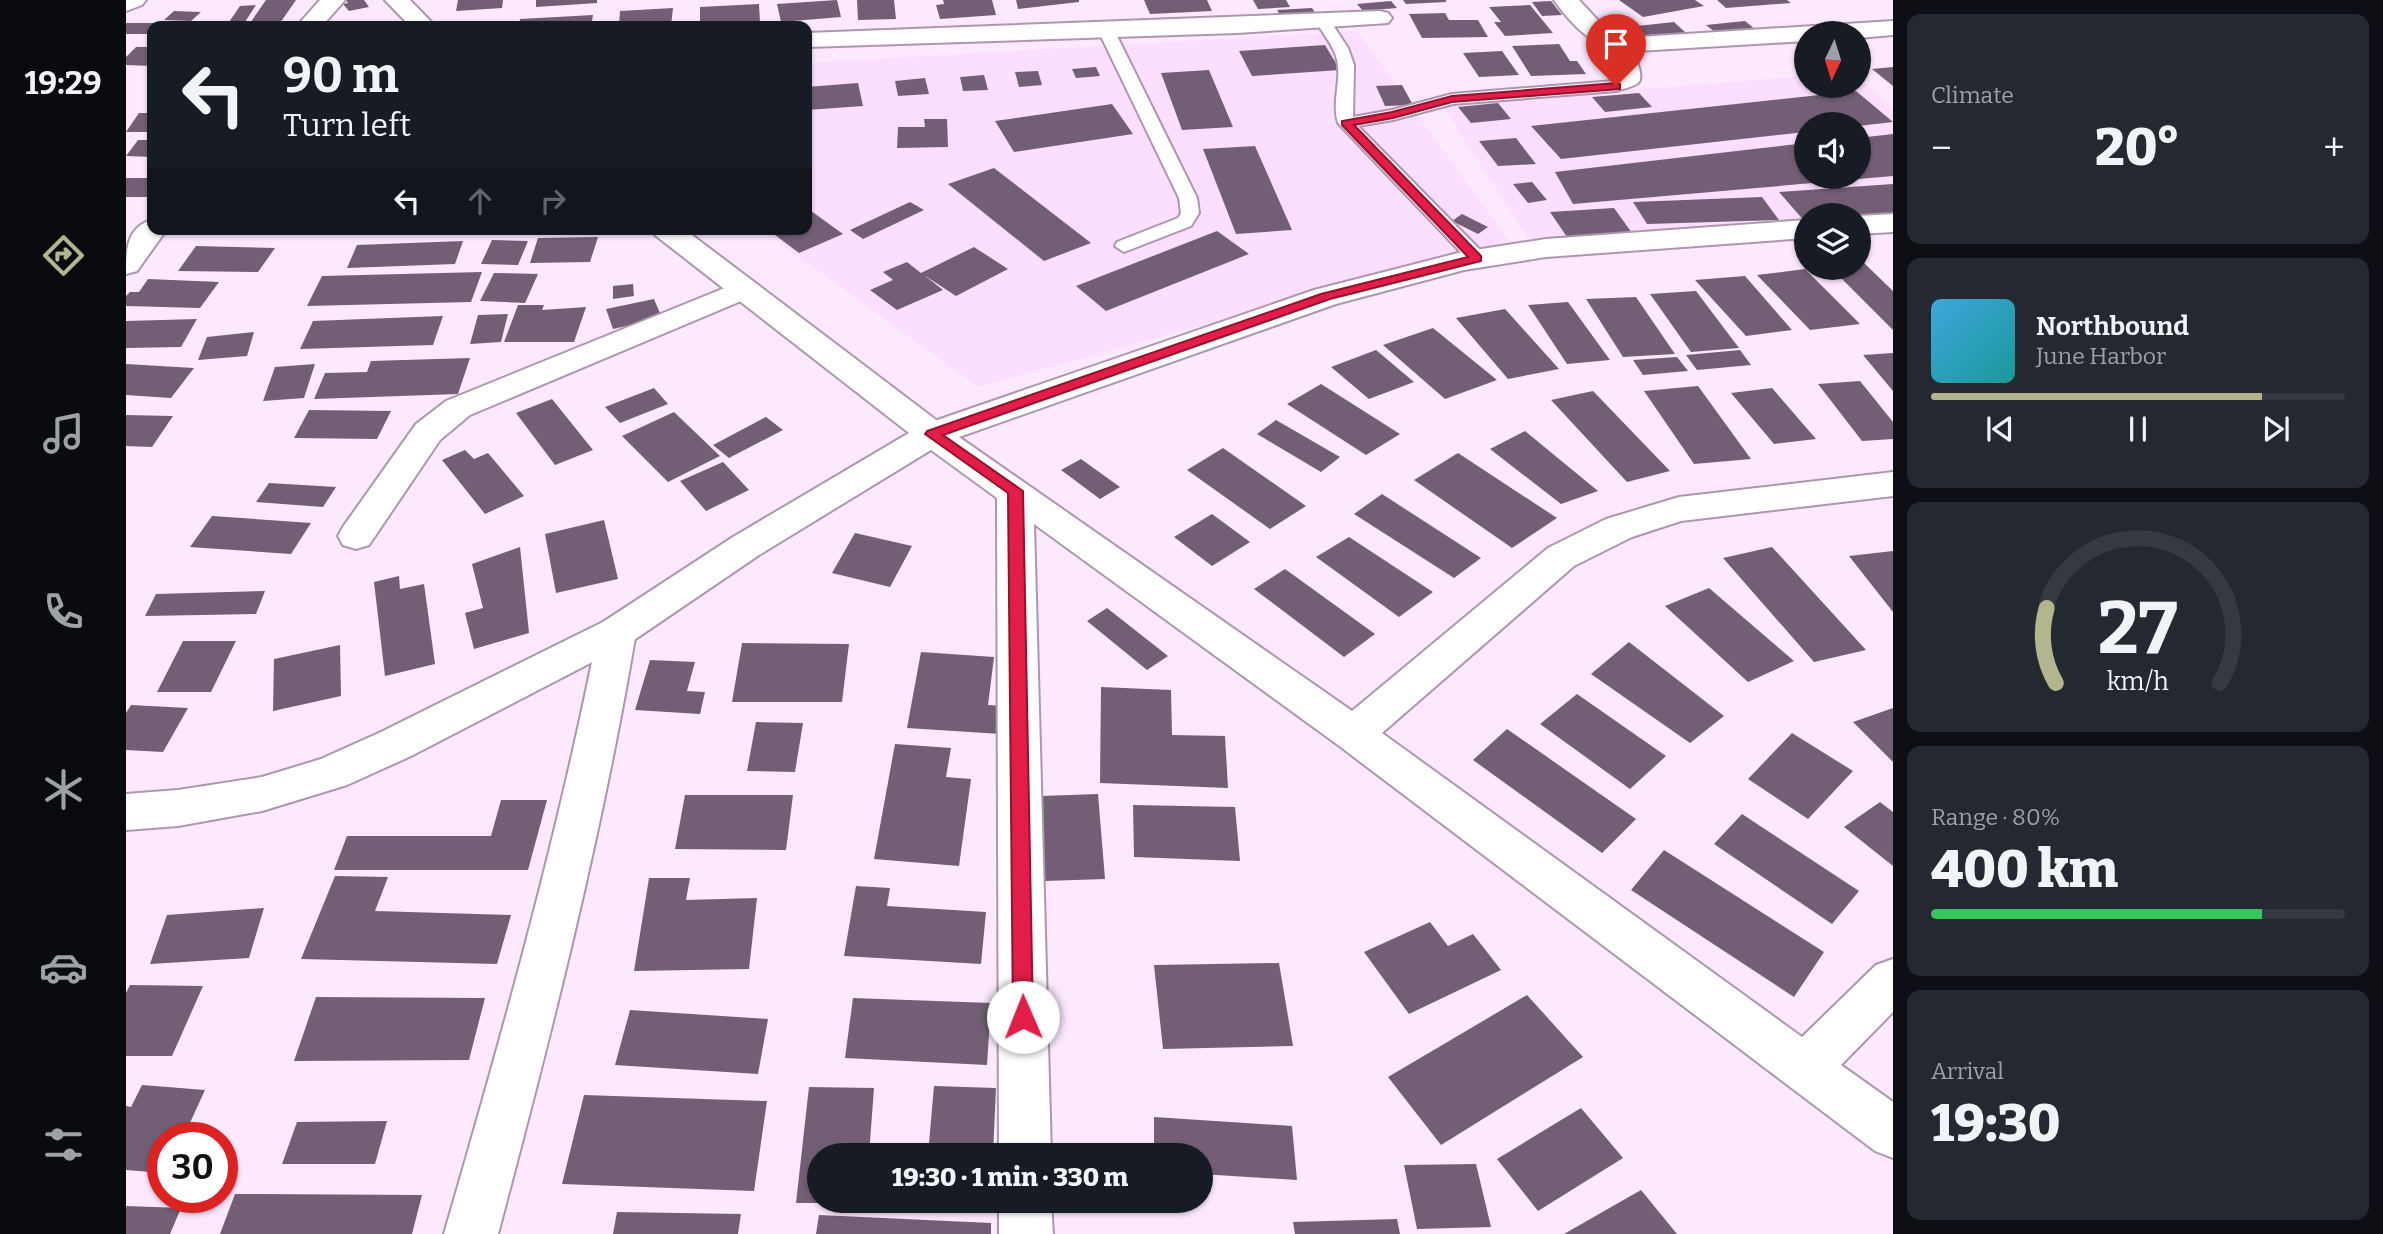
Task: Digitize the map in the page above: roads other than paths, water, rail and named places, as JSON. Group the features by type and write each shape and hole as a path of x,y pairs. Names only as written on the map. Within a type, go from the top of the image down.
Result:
{"street":[{"path":"126,4 134,0"},
{"path":"314,21 333,0"},
{"path":"397,0 418,21"},
{"path":"1566,0 1593,31 1604,40 1621,45 1794,35"},
{"path":"812,40 981,31 1103,20 1324,22 1380,18"},
{"path":"1871,29 1893,28"},
{"path":"1871,224 1893,223"},
{"path":"126,812 178,808 262,794 332,773 396,744 617,632 746,546 932,434 1325,297 1477,258 1546,248 1794,230"},
{"path":"126,265 148,235"},
{"path":"672,235 932,434 1353,734 1893,1133"},
{"path":"356,536 428,432 458,408 741,290"},
{"path":"1353,734 1561,557 1619,528 1679,509 1893,485"},
{"path":"1015,491 1025,1143"},
{"path":"471,1234 533,1013 601,724 617,632"},
{"path":"1805,1066 1893,980"},
{"path":"1025,1213 1026,1234"}],"lane":[{"path":"1103,20 1188,198 1190,213 1185,222 1124,246"},
{"path":"1324,22 1344,56 1347,77 1342,114 1346,123 1477,258"},
{"path":"1346,123 1393,115 1452,99 1616,86 1632,80 1631,67 1621,45"}]}
